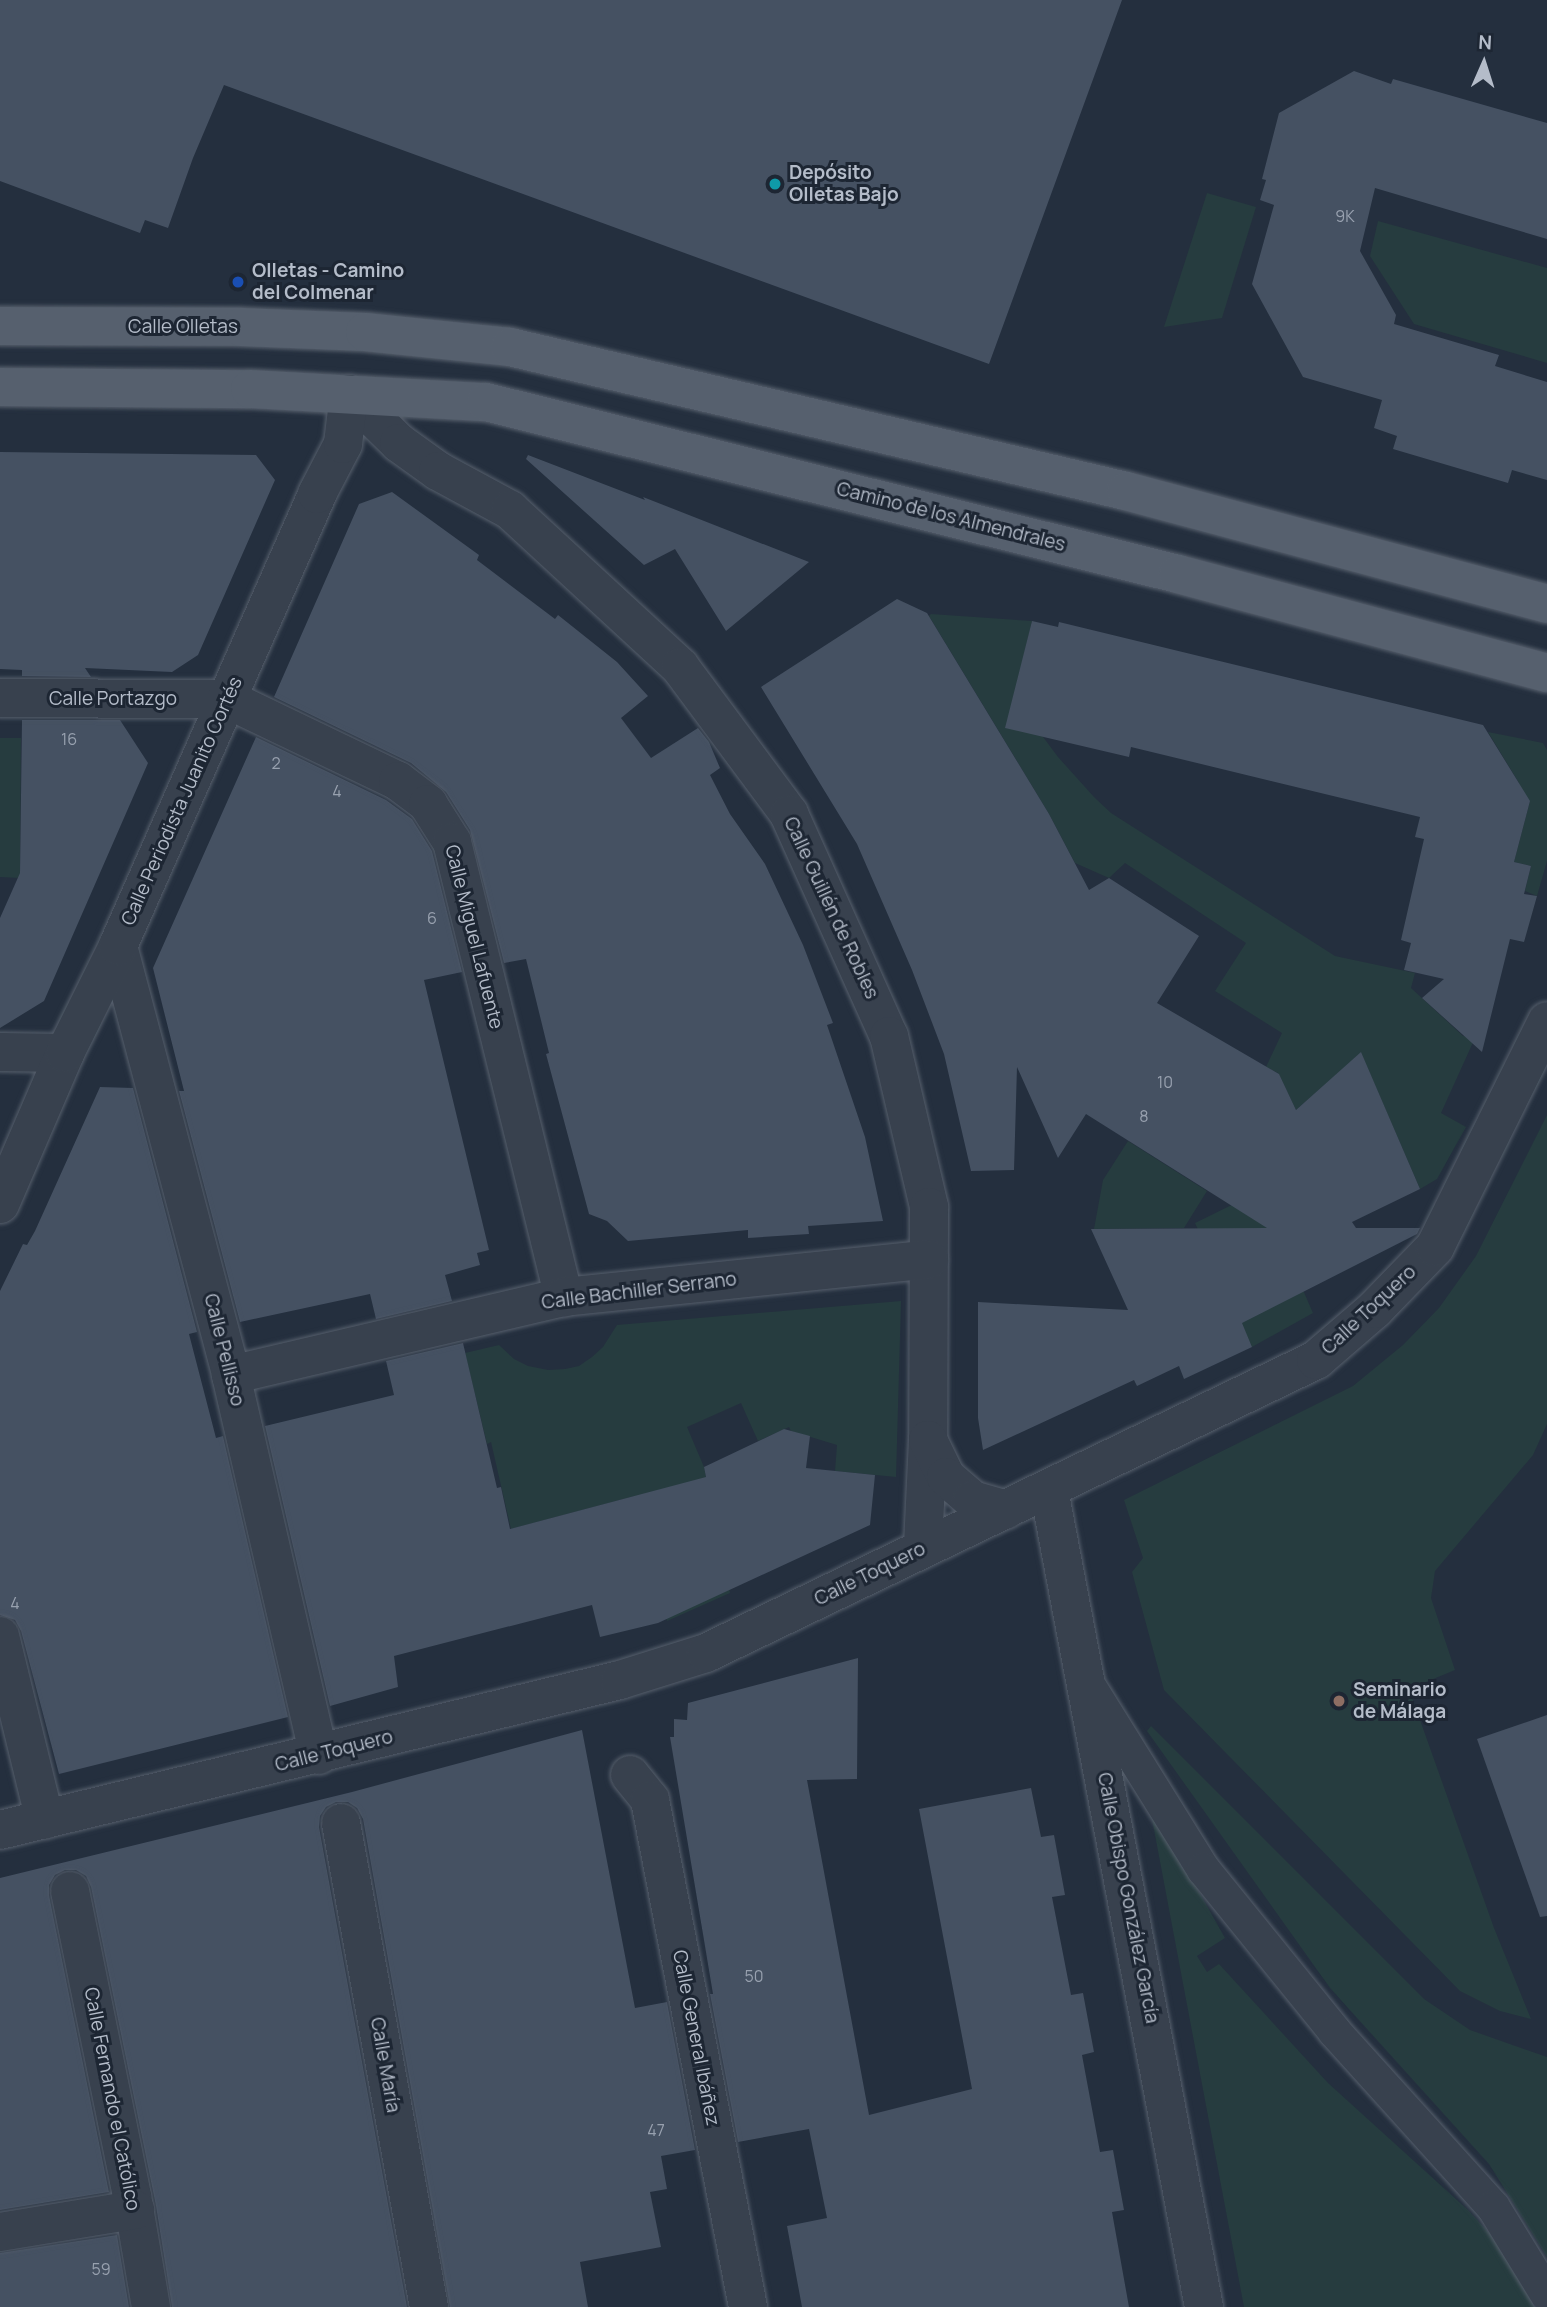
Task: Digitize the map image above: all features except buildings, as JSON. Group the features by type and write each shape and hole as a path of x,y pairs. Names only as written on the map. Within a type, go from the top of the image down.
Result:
{"main road":[{"name":"Calle Olletas","path":"0,326 241,327 365,331 510,347 1125,491 1547,604"},
{"path":"0,387 250,389 349,394"},
{"name":"Camino de los Almendrales","path":"349,394 486,402 1165,571 1547,673"}],"street":[{"name":"Calle Periodista Juanito Cortés","path":"0,1204 65,1053 118,946 317,495 343,444 349,394"},
{"name":"Calle Guillén de Robles","path":"349,394 399,443 438,471 510,510 680,667 789,814 889,1036 929,1207 928,1440 923,1548"},
{"name":"Calle Portazgo","path":"0,698 227,699"},
{"name":"Calle Miguel Lafuente","path":"227,699 398,781 428,804 452,842 564,1297"},
{"name":"Calle Pellisso","path":"118,946 231,1375 319,1755"},
{"name":"Calle Toquero","path":"0,1830 319,1755 620,1680 706,1653 1316,1360 1375,1308 1436,1247 1547,1021"},
{"path":"0,1052 65,1053"},
{"name":"Calle Bachiller Serrano","path":"231,1375 564,1297 929,1259"},
{"name":"Calle Guillén de Robles","path":"928,1440 946,1477 972,1500 1006,1510"},
{"name":"Calle Obispo González García","path":"1049,1490 1088,1683 1204,2307"},
{"path":"0,1636 45,1819"},
{"name":"Calle General Ibáñez","path":"630,1775 650,1800 748,2307"},
{"name":"Calle María","path":"341,1823 429,2307"},
{"name":"Calle Fernando el Católico","path":"70,1891 135,2210 151,2307"},
{"path":"0,2232 135,2210"}],"lane":[{"path":"1088,1683 1203,1869 1334,2031 1493,2207 1547,2295"}],"green space":[{"path":"1207,193 1256,207 1222,318 1164,327"},
{"path":"1378,221 1547,268 1547,363 1414,324 1370,256"},
{"path":"929,616 1032,621 1014,698 1058,757 1094,797 1111,813 1335,956 1415,973 1411,988 1463,1036 1475,1038 1441,1113 1466,1127 1437,1179 1420,1189 1361,1053 1296,1110 1278,1073 1266,1067 1282,1033 1215,991 1246,943 1125,863 1109,878 1075,863 1049,814"},
{"path":"1488,732 1543,743 1547,750 1547,861 1537,896 1525,891 1531,866 1514,862 1530,801 1516,797 1519,783"},
{"path":"0,738 21,738 20,878 0,877"},
{"path":"1547,1115 1547,1424 1533,1455 1435,1571 1431,1598 1455,1670 1409,1689 1494,1928 1531,2019 1500,2011 1460,1991 1164,1690 1132,1572 1143,1558 1124,1500 1353,1386 1403,1345 1439,1308 1476,1256"},
{"path":"1128,1141 1207,1191 1184,1228 1094,1229 1103,1180"},
{"path":"1260,1191 1313,1313 1252,1347 1195,1223"},
{"path":"901,1301 896,1477 835,1471 837,1445 791,1431 789,1427 758,1441 741,1403 687,1427 704,1467 730,1593 667,1621 635,1496 511,1529 491,1442 487,1444 465,1353 499,1345 514,1359 528,1366 548,1370 565,1369 579,1366 592,1357 603,1347 617,1325"},
{"path":"1151,1726 1424,1999 1470,2030 1547,2057 1547,2257 1489,2164 1330,1988 1147,1731"},
{"path":"1149,1803 1225,1938 1197,1956 1207,1972 1219,1964 1328,2083 1468,2210 1491,2235 1535,2307 1244,2307"}],"place":[{"name":"Depósito Olletas Bajo","path":"775,184"},
{"name":"Olletas - Camino del Colmenar","path":"238,282"},
{"name":"Seminario de Málaga","path":"1339,1701"}]}
